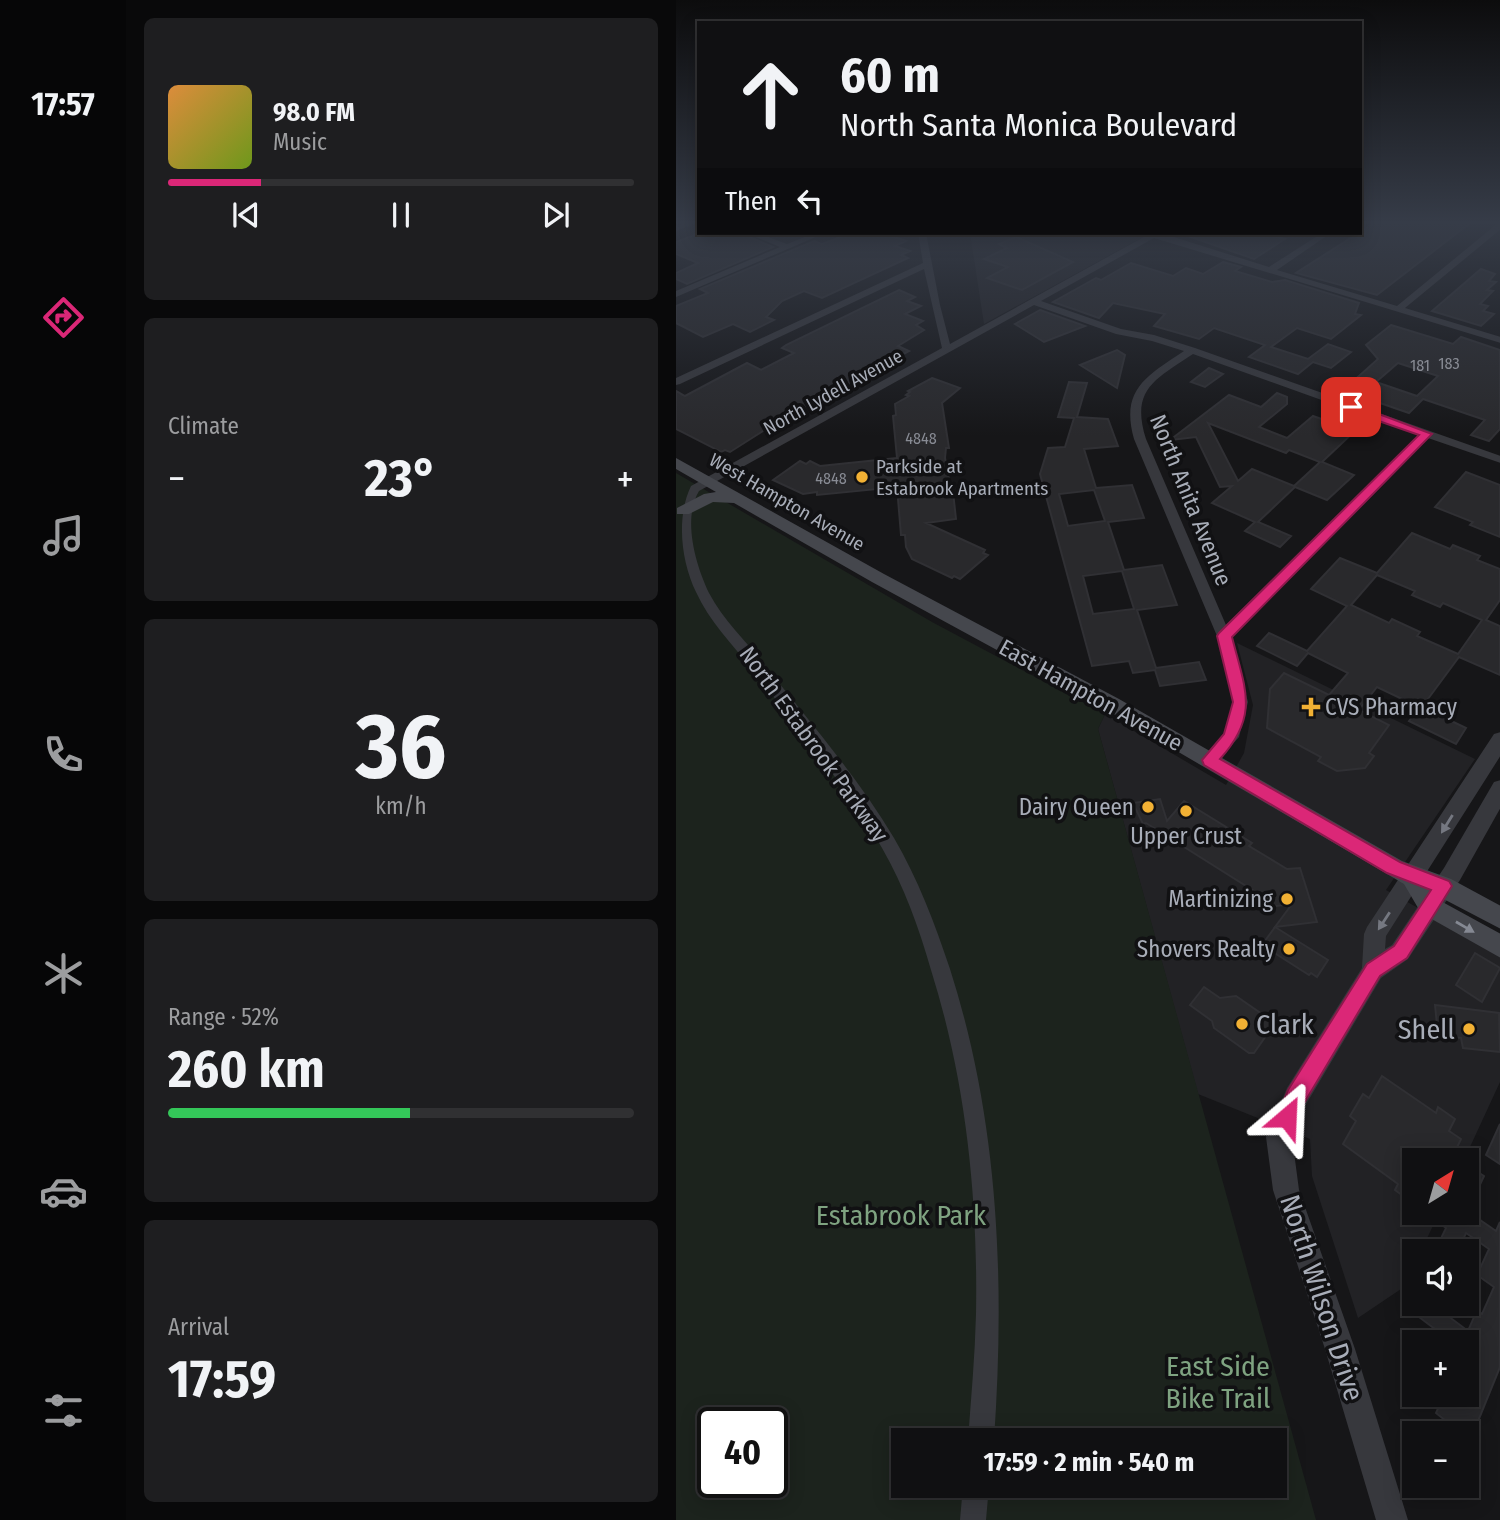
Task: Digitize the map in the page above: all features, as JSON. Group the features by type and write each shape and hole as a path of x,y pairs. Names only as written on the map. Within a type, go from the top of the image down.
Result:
{"main road":[{"name":"West Hampton Avenue","path":"676,463 878,578"},
{"path":"683,511 710,497 742,500"},
{"name":"East Hampton Avenue","path":"878,578 1210,760 1412,877 1436,896"},
{"path":"1436,896 1500,918"},
{"path":"1436,896 1500,947"}],"street":[{"path":"676,382 863,294"},
{"path":"934,294 947,349"},
{"name":"North Lydell Avenue","path":"709,481 1048,294"},
{"path":"1349,294 1500,340"},
{"path":"1398,309 1416,294"},
{"path":"1034,302 1119,332 1154,338 1192,350 1500,460"},
{"name":"North Anita Avenue","path":"1192,350 1154,378 1139,394 1134,413 1140,439 1224,636 1241,702 1231,737 1210,760"},
{"path":"1224,636 1426,434"},
{"path":"683,511 690,493 709,481"},
{"name":"North Estabrook Parkway","path":"683,511 680,518 684,553 703,595 849,783 885,838 913,892 947,984 968,1080 985,1196 986,1384 982,1428"},
{"path":"1374,970 1375,934 1500,739"},
{"path":"1374,970 1400,952 1500,788"},
{"name":"North Wilson Drive","path":"1374,970 1296,1097 1279,1137 1286,1190 1340,1349 1392,1520"},
{"path":"973,1520 975,1498"}],"shaded area":[{"path":"979,294 1039,294 984,324"},
{"path":"1237,643 1475,759 1386,890 1500,954 1500,1082 1470,1148 1402,1148 1402,1225 1433,1225 1427,1239 1402,1239 1402,1288 1358,1318 1312,1176 1310,1139 1198,1094 1098,729 1105,714 1226,785 1244,753 1253,705"}],"green space":[{"name":"Estabrook Park","path":"676,473 932,622 1105,714 1098,729 1316,1520 676,1520"}],"building":[{"path":"706,294 798,294 782,301 766,317 774,320 750,332 733,324 703,337 676,323 676,306"},
{"path":"812,294 831,294 822,298"},
{"path":"891,294 908,294 915,297 907,301 921,306 905,314 923,321 916,325 924,330 898,346 909,351 785,417 730,452 721,452 676,429 676,391 685,396 747,363 761,370 794,353 782,348"},
{"path":"1067,294 1330,294 1359,303 1355,314 1361,315 1331,339 1297,328 1271,347 1308,359 1328,344 1351,352 1331,368 1313,362 1298,374 1249,357 1265,345 1214,328 1199,339 1154,326 1165,314 1113,303 1099,318 1053,302"},
{"path":"1452,294 1490,294 1480,304 1488,306 1483,311 1494,314 1481,326 1432,311"},
{"path":"1040,310 1085,326 1044,342 1015,324"},
{"path":"1391,325 1453,344 1461,337 1500,350 1500,429 1489,441 1471,435 1485,420 1423,399 1409,413 1354,394 1369,381 1358,377 1378,359 1366,345","holes":["1398,363 1438,376 1417,396 1376,382"]},
{"path":"1117,350 1125,355 1117,388 1080,365"},
{"path":"1209,368 1223,374 1205,387 1191,382"},
{"name":"Parkside at Estabrook Apartments","path":"932,378 960,388 942,403 949,448 946,448 945,458 950,484 952,483 956,519 926,523 985,550 983,553 988,555 960,579 954,576 952,578 912,559 906,547 905,535 901,535 897,487 817,495 817,492 803,494 773,480 800,461 806,464 810,461 820,466 897,458 893,416 896,415 895,404 909,396 906,395 910,392 908,391"},
{"path":"1069,382 1087,383 1077,417 1108,419 1118,446 1084,449 1096,488 1132,485 1144,518 1108,522 1124,570 1162,565 1177,605 1137,610 1156,668 1199,662 1206,680 1160,686 1155,670 1133,673 1129,661 1092,666 1040,474 1048,448 1065,447 1074,418 1058,417","holes":["1094,490 1105,521 1068,526 1059,494","1122,571 1134,609 1093,614 1083,576"]},
{"path":"1277,393 1287,397 1287,404 1259,427 1287,438 1313,416 1355,431 1322,462 1354,475 1327,500 1295,487 1258,522 1291,536 1280,547 1245,531 1255,522 1212,503 1232,486 1220,487 1196,437 1170,440 1229,395 1261,407","holes":["1208,423 1286,453 1289,450 1320,462 1294,486 1252,469 1238,481"]},
{"path":"1466,472 1500,485 1500,537 1470,525 1473,522 1435,507"},
{"path":"1412,533 1450,549 1453,545 1480,556 1477,560 1500,569 1500,600 1486,620 1500,626 1500,675 1459,657 1422,707 1466,728 1456,744 1409,721 1419,707 1377,687 1359,710 1389,725 1369,753 1374,756 1365,768 1337,771 1318,761 1321,757 1267,728 1270,689 1284,673 1329,695 1348,673 1308,653 1297,666 1257,646 1269,633 1307,651 1347,606 1311,589 1340,558 1377,573","holes":["1377,575 1415,591 1412,595 1440,607 1443,603 1482,620 1458,654 1417,636 1420,632 1392,619 1389,623 1351,605"]},
{"path":"1160,799 1167,821 1184,801 1252,843 1249,846 1287,869 1300,868 1317,922 1275,927 1292,904 1268,907 1265,898 1146,823 1143,824 1133,803"},
{"name":"Shovers Realty","path":"1275,927 1328,960 1317,977 1311,973 1309,975 1262,945"},
{"name":"Shell","path":"1475,953 1500,968 1482,1002 1456,985"},
{"name":"Clark","path":"1204,987 1220,998 1236,996 1275,1023 1254,1053 1249,1053 1214,1028 1212,1021 1190,1005"},
{"name":"Shell","path":"1435,1005 1499,1013 1500,1052 1463,1048 1461,1038 1438,1035"},
{"path":"1382,1076 1436,1113 1438,1107 1455,1119 1449,1131 1461,1139 1457,1148 1402,1148 1402,1195 1395,1190 1398,1184 1343,1144 1356,1121 1350,1116 1363,1094 1369,1098"},
{"path":"1500,1124 1500,1164 1486,1155"},
{"path":"1479,1173 1484,1176 1479,1187"},
{"path":"1479,1219 1496,1231 1500,1222 1500,1367 1478,1421 1446,1421 1436,1413 1439,1407 1479,1407 1479,1330 1468,1330 1474,1316 1479,1316 1479,1312 1482,1314 1494,1287 1479,1276 1489,1249 1479,1242 1479,1239 1466,1233 1463,1239 1441,1239 1446,1228 1442,1225 1479,1225"},
{"path":"1419,1316 1448,1316 1467,1330 1436,1330 1419,1317"}],"place":[{"name":"Parkside at Estabrook Apartments","path":"862,477"},
{"name":"CVS Pharmacy","path":"1311,707"},
{"name":"Dairy Queen","path":"1148,807"},
{"name":"Upper Crust","path":"1186,811"},
{"name":"Martinizing","path":"1287,899"},
{"name":"Shovers Realty","path":"1289,949"},
{"name":"Clark","path":"1242,1024"},
{"name":"Shell","path":"1469,1029"}],"route":[{"path":"1287,1117 1296,1097 1374,970 1400,952 1443,886 1412,877 1394,868 1210,760 1231,737 1241,702 1224,636 1426,434 1351,407"}],"park label":[{"name":"East Side Bike Trail","path":"1218,1382"}]}
